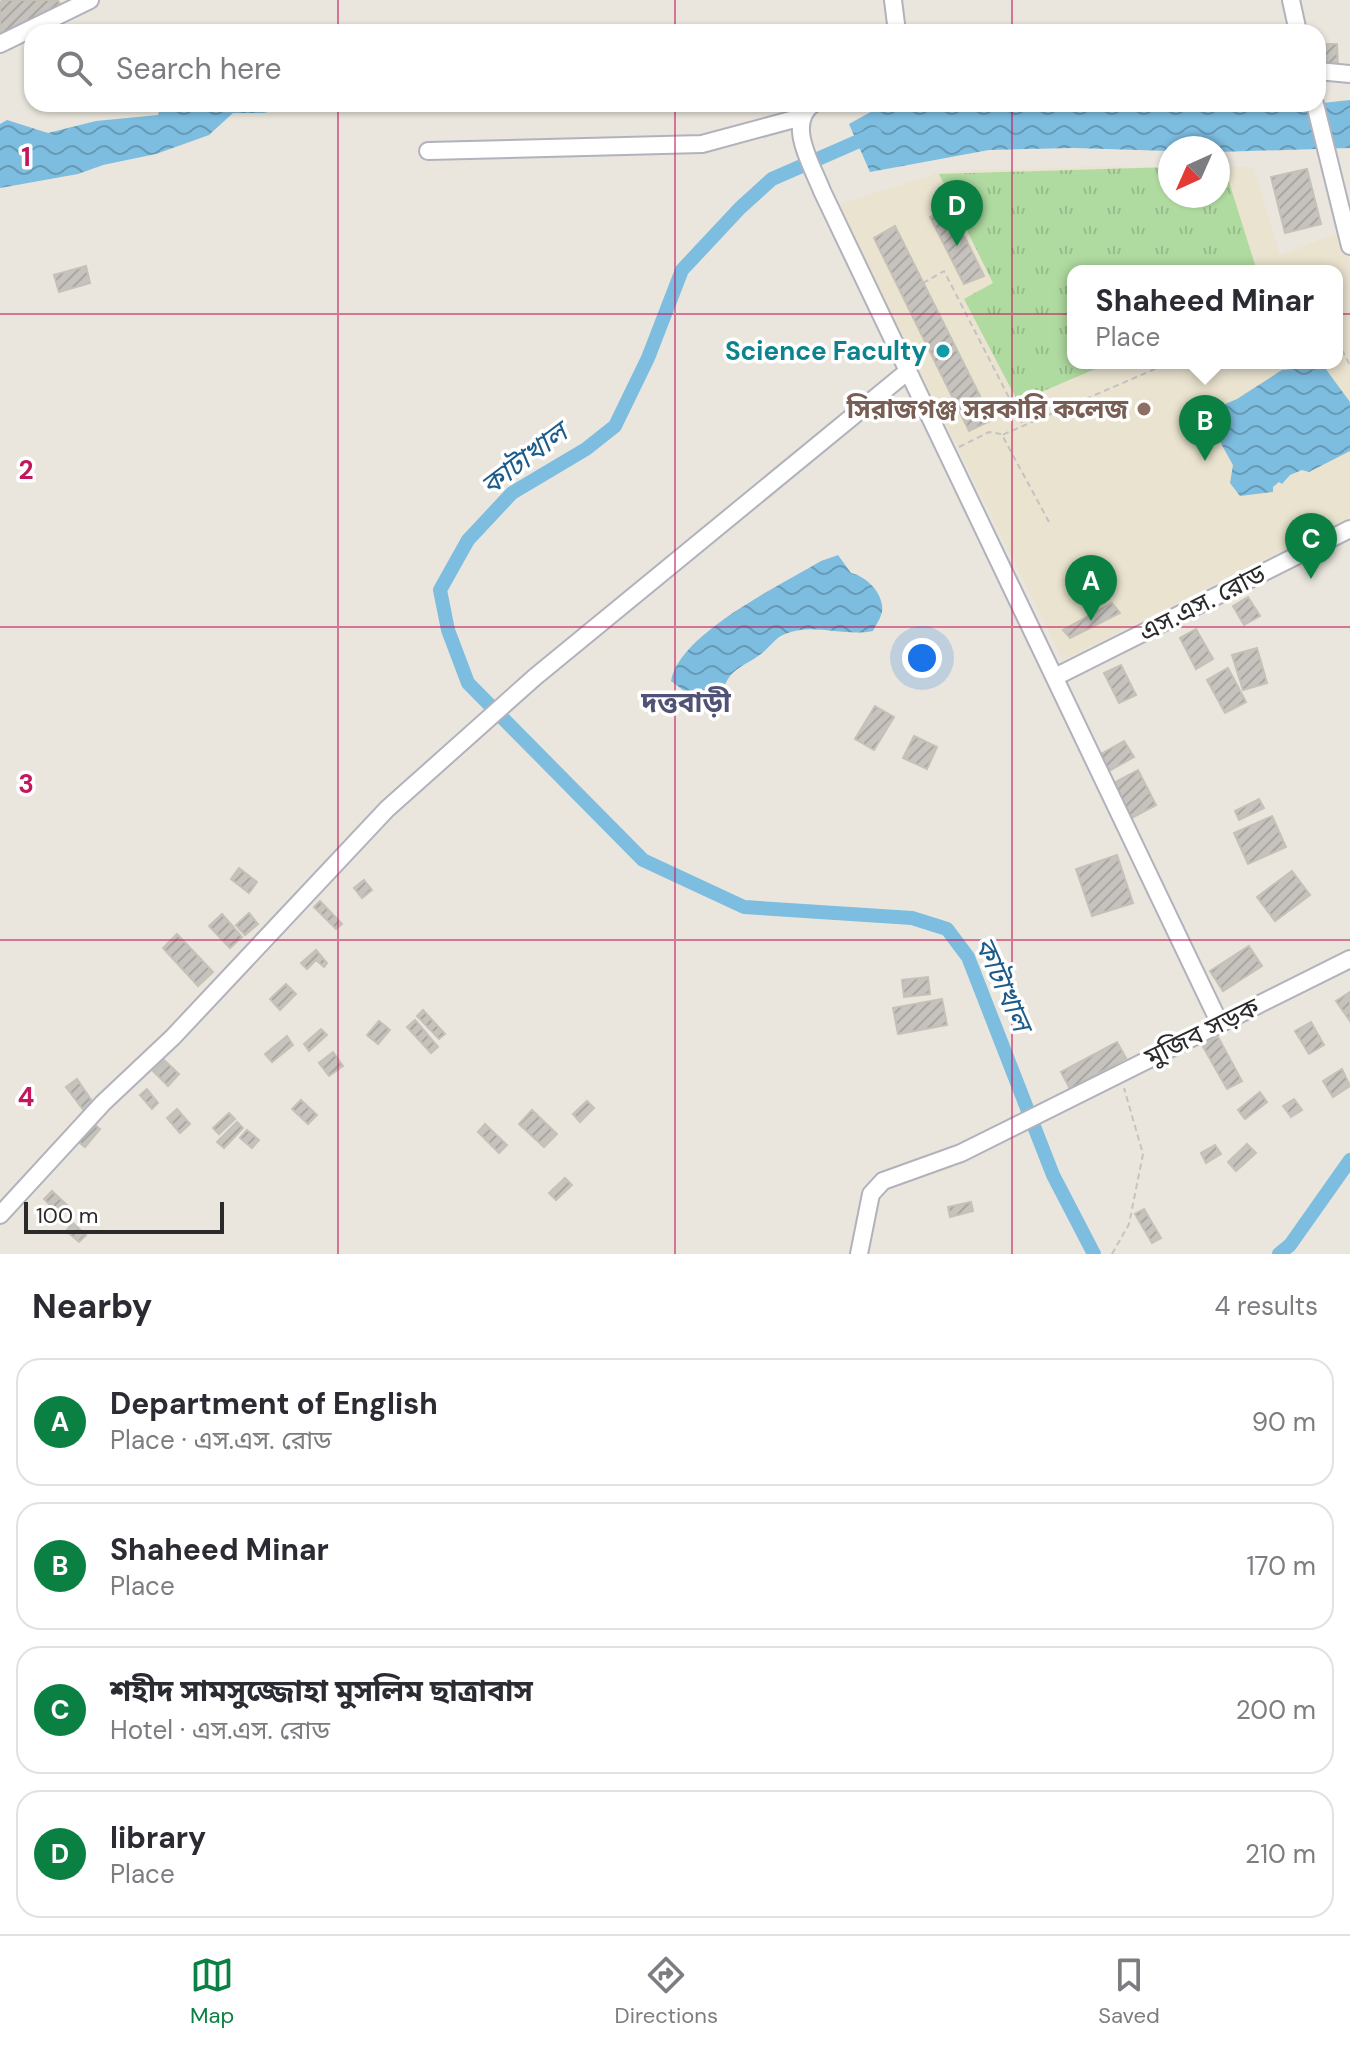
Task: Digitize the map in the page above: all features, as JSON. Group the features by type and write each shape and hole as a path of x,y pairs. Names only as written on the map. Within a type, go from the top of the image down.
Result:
{"street":[{"path":"41,24 90,0"},
{"path":"893,0 896,24"},
{"path":"1291,0 1296,24"},
{"path":"0,44 24,32"},
{"path":"1326,72 1350,74"},
{"path":"808,112 801,125 822,191 1220,1024"},
{"path":"1317,112 1350,246"},
{"path":"428,151 702,144 801,125"},
{"path":"1330,169 1350,174"},
{"path":"0,1215 103,1103 173,1037 387,809 535,677 908,371"},
{"name":"এস.এস. রোড","path":"1055,677 1350,529"},
{"name":"মুজিব সড়ক","path":"859,1254 871,1194 894,1175 961,1153 1350,959"}],"path":[{"path":"923,283 944,271 1023,424"},
{"path":"947,452 989,432 1002,435 1155,369"},
{"path":"1002,435 1049,522"},
{"path":"1112,1254 1129,1224 1143,1154 1119,1074"}],"shaded area":[{"name":"সিরাজগঞ্জ সরকারি কলেজ","path":"1230,167 1253,167 1280,255 1341,232 1350,265 1350,517 1063,660 837,205 935,174 929,174 971,170 1158,168 1158,208 1230,208"}],"green space":[{"path":"1158,167 1158,208 1230,208 1230,185 1255,265 1067,265 1067,369 1095,369 1018,402 964,299 993,283 939,174"}],"water":[{"path":"1350,100 1350,148 1230,152 1230,136 1158,136 1158,151 989,150 870,172 849,124 871,112 1326,112 1326,103"},
{"path":"159,112 267,112 233,113 209,135 156,154 103,165 78,174 0,188 0,124 7,120 48,133 96,121 158,115"},
{"path":"1326,369 1350,402 1350,451 1309,472 1302,470 1290,475 1282,484 1279,482 1273,487 1273,492 1240,496 1230,483 1233,465 1214,431 1207,432 1205,425 1211,419 1213,409 1237,399 1282,370"},
{"path":"838,555 851,573 866,580 878,594 882,612 873,631 807,629 785,634 733,673 718,698 709,703 701,704 671,681 678,663 711,629 782,583"}],"building":[{"path":"58,0 62,8 0,36 0,2"},
{"path":"1326,44 1337,44 1338,69 1326,69"},
{"path":"1307,169 1321,224 1285,233 1271,177"},
{"path":"950,207 984,276 964,284 930,217"},
{"name":"Science Faculty","path":"895,226 992,420 969,431 874,238"},
{"path":"86,266 90,283 59,292 54,275"},
{"path":"1248,597 1260,616 1244,625 1233,606"},
{"path":"1112,603 1120,613 1070,638 1063,630"},
{"path":"1196,629 1213,659 1196,669 1180,638"},
{"path":"1257,648 1267,683 1243,690 1232,655"},
{"path":"1121,665 1136,695 1119,703 1104,673"},
{"path":"1228,668 1246,702 1225,713 1207,680"},
{"path":"875,706 894,717 874,750 855,739"},
{"path":"914,736 937,747 927,769 903,758"},
{"path":"1124,741 1134,757 1109,771 1099,755"},
{"path":"1138,770 1156,805 1130,819 1112,784"},
{"path":"1259,799 1264,808 1239,820 1235,811"},
{"path":"1272,816 1286,847 1248,864 1234,833"},
{"path":"1117,855 1133,903 1092,916 1076,869"},
{"path":"239,868 257,882 249,893 231,879"},
{"path":"1292,871 1310,895 1275,921 1257,897"},
{"path":"364,880 372,890 362,898 354,888"},
{"path":"320,901 342,924 336,929 314,907"},
{"path":"249,913 258,924 245,935 236,925"},
{"path":"222,914 242,937 230,948 209,926"},
{"path":"177,934 213,972 198,986 163,948"},
{"path":"1249,946 1262,966 1223,991 1210,971"},
{"path":"316,950 327,963 324,967 316,960 307,969 301,963"},
{"path":"928,977 930,994 904,997 902,980"},
{"path":"286,984 296,994 280,1010 270,999"},
{"path":"1350,992 1350,1021 1336,1001"},
{"path":"942,999 947,1025 898,1034 893,1008"},
{"path":"423,1010 445,1034 439,1039 417,1016"},
{"path":"415,1020 438,1047 431,1053 407,1027"},
{"path":"379,1021 390,1030 378,1044 367,1035"},
{"path":"1311,1022 1324,1045 1309,1054 1295,1031"},
{"path":"321,1029 327,1035 309,1051 304,1044"},
{"path":"287,1036 293,1045 272,1062 265,1054"},
{"path":"1218,1037 1242,1081 1227,1089 1202,1045"},
{"path":"1117,1042 1126,1058 1070,1089 1061,1072"},
{"path":"333,1052 343,1066 329,1076 319,1063"},
{"path":"164,1060 179,1074 168,1086 153,1071"},
{"path":"1342,1069 1350,1086 1333,1097 1323,1081"},
{"path":"77,1079 94,1104 84,1111 66,1087"},
{"path":"147,1089 158,1103 152,1109 140,1095"},
{"path":"1260,1092 1267,1102 1245,1119 1238,1110"},
{"path":"1294,1099 1302,1110 1291,1117 1283,1106"},
{"path":"301,1100 317,1115 308,1124 292,1109"},
{"path":"587,1101 594,1108 580,1122 573,1114"},
{"path":"177,1109 190,1124 180,1133 167,1118"},
{"path":"532,1110 557,1134 544,1147 519,1124"},
{"path":"229,1113 235,1119 219,1134 213,1128"},
{"path":"92,1122 100,1129 85,1147 76,1140"},
{"path":"237,1122 243,1128 224,1148 217,1142"},
{"path":"485,1124 507,1145 499,1153 478,1132"},
{"path":"247,1130 259,1140 252,1148 240,1138"},
{"path":"1247,1144 1256,1153 1236,1171 1228,1162"},
{"path":"1215,1145 1221,1154 1206,1163 1201,1153"},
{"path":"565,1178 572,1185 556,1200 549,1193"},
{"path":"52,1191 69,1207 60,1215 44,1199"},
{"path":"971,1202 973,1211 950,1217 948,1207"},
{"path":"1144,1209 1161,1238 1152,1243 1135,1214"},
{"path":"73,1223 86,1235 79,1242 66,1231"}],"waterway":[{"name":"কাটাখাল","path":"875,134 772,179 740,208 682,270 648,358 615,426 586,449 512,493 468,540 440,590 448,630 468,683 643,860 744,907 912,918 947,929 968,957 1053,1175 1094,1254"},
{"name":"কাটাখাল","path":"1279,1254 1290,1245 1350,1160"}],"place":[{"name":"library","path":"957,246"},
{"name":"Science Faculty","path":"943,351"},
{"name":"সিরাজগঞ্জ সরকারি কলেজ","path":"1144,409"},
{"name":"Shaheed Minar","path":"1205,461"},
{"name":"শহীদ সামসুজ্জোহা মুসলিম ছাত্রাবাস","path":"1311,579"},
{"name":"Department of English","path":"1091,621"}],"district":[{"name":"দত্তবাড়ী","path":"686,702"}]}
